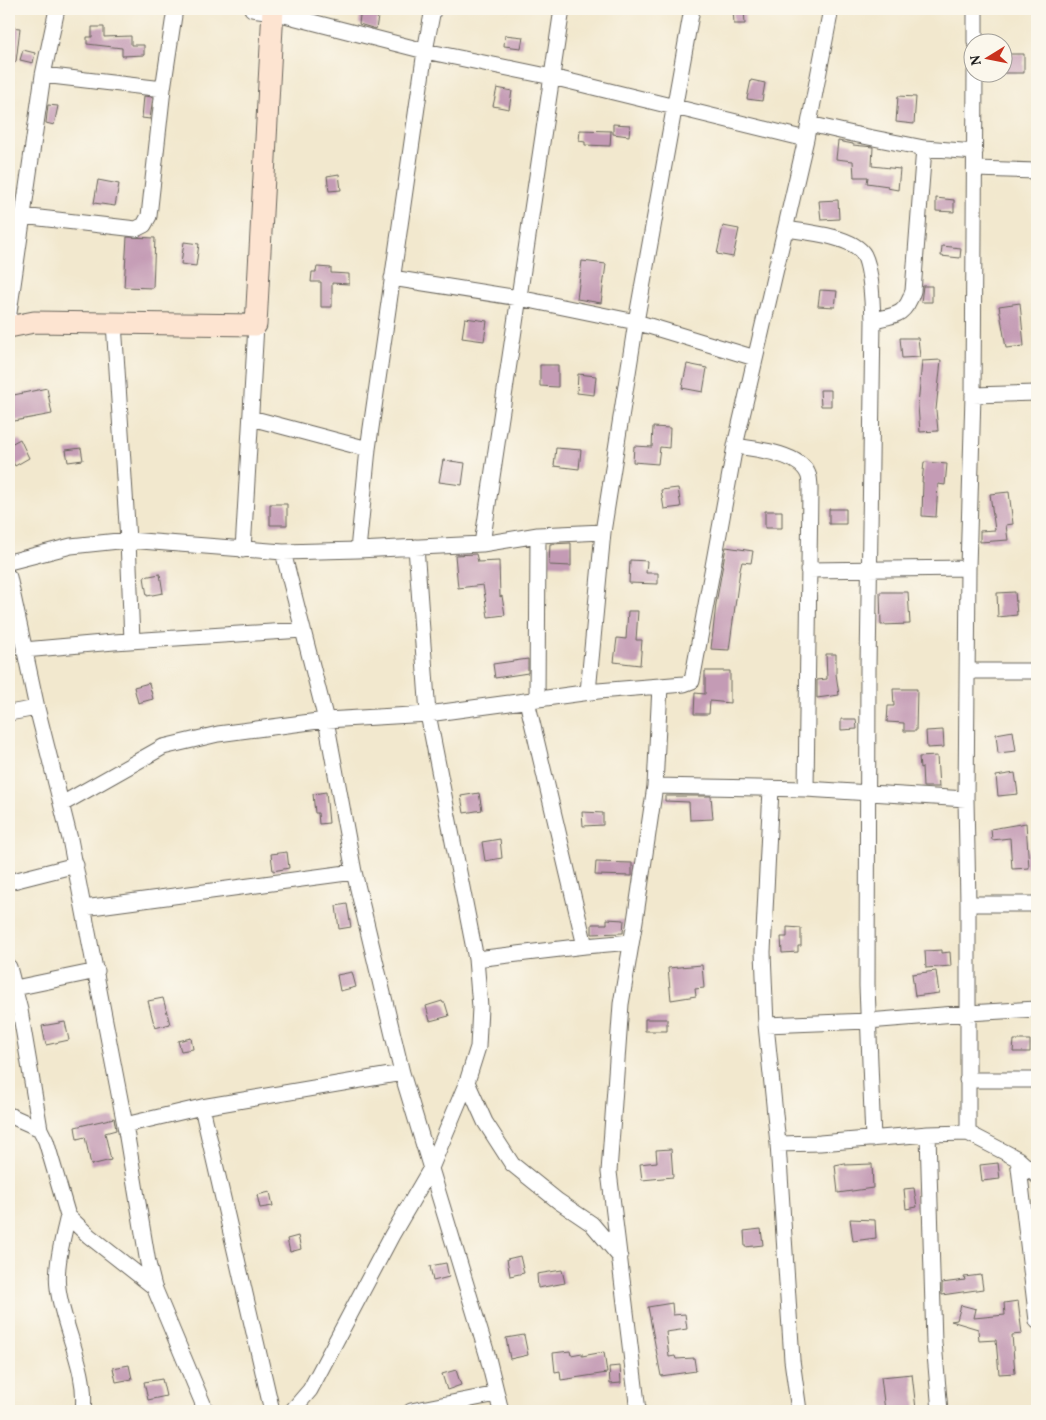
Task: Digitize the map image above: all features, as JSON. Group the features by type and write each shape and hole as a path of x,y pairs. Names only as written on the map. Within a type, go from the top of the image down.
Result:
{"street":[{"path":"9,313 42,75 57,9"},
{"path":"22,216 136,229 144,224 149,216 162,90 175,9"},
{"path":"252,9 273,10 425,51 552,77 674,107 808,132 852,134 924,148 975,152"},
{"path":"358,550 368,449 425,51 433,9"},
{"path":"482,544 562,9"},
{"path":"588,692 603,532 636,322 692,9"},
{"path":"62,804 163,747 218,734 326,720 428,714 588,692 684,684 692,680 735,446 808,132 832,9"},
{"path":"975,32 976,9"},
{"path":"243,550 273,10"},
{"path":"42,75 162,90"},
{"path":"968,1133 966,799 968,568 973,395 975,82"},
{"path":"873,320 898,314 909,305 913,291 924,148"},
{"path":"975,169 1037,171"},
{"path":"785,229 834,237 850,243 863,254 869,276 873,320 867,793 868,1021 873,1139"},
{"path":"392,278 519,298 636,322 756,358"},
{"path":"9,327 34,322 256,325"},
{"path":"114,324 128,540 132,641"},
{"path":"973,395 1037,393"},
{"path":"251,418 368,449"},
{"path":"735,446 770,450 800,464 808,474 810,490 806,789"},
{"path":"9,562 71,546 128,540 283,552 482,544 538,535 603,532"},
{"path":"538,535 532,700 585,946"},
{"path":"292,1411 310,1390 392,1235 431,1168 467,1082 478,1047 480,1007 476,959 428,714 416,547"},
{"path":"283,552 326,720 354,872 402,1073 487,1354 502,1411"},
{"path":"808,570 968,568"},
{"path":"9,577 37,708 76,865 125,1125 148,1263 154,1288 166,1312 206,1411"},
{"path":"24,650 303,630"},
{"path":"968,671 1037,671"},
{"path":"638,1411 609,1172 621,1004 655,786 660,686"},
{"path":"9,713 37,708"},
{"path":"655,786 806,789 966,799"},
{"path":"770,789 763,952 766,1025 778,1144 792,1360 799,1411"},
{"path":"9,882 76,865"},
{"path":"84,908 354,872"},
{"path":"968,904 1037,904"},
{"path":"476,959 631,942"},
{"path":"9,967 15,988 40,1128 46,1140 68,1216 61,1246 58,1286 63,1314 77,1358 85,1397 83,1411"},
{"path":"15,988 96,971"},
{"path":"766,1025 868,1021 1037,1009"},
{"path":"125,1125 202,1107 402,1073"},
{"path":"967,1080 1037,1080"},
{"path":"467,1082 485,1122 512,1164 558,1201 592,1224 620,1257"},
{"path":"202,1107 272,1411"},
{"path":"11,1119 40,1128"},
{"path":"778,1144 968,1133 1018,1159 1037,1176"},
{"path":"928,1134 934,1343 940,1411"},
{"path":"1018,1159 1037,1321"},
{"path":"68,1216 89,1236 154,1288"},
{"path":"411,1411 497,1394"}],"building":[{"path":"733,9 744,9 745,24 734,24"},
{"path":"360,15 378,17 376,29 359,24"},
{"path":"9,27 20,28 16,62 9,62"},
{"path":"92,27 104,27 104,37 131,36 131,45 144,45 144,55 122,56 122,48 87,44 87,37 92,37"},
{"path":"505,35 523,37 521,48 504,46"},
{"path":"23,50 35,53 33,63 20,60"},
{"path":"1014,54 1024,54 1024,73 1014,73"},
{"path":"751,80 765,83 762,101 747,99"},
{"path":"497,88 512,91 509,109 493,106"},
{"path":"144,96 153,97 150,119 142,118"},
{"path":"898,96 916,97 914,124 896,122"},
{"path":"48,105 58,106 54,125 46,123"},
{"path":"613,124 630,125 629,136 613,134"},
{"path":"580,130 611,131 610,146 585,145 585,142 579,141"},
{"path":"838,141 873,147 872,166 900,169 898,190 887,188 888,186 867,183 868,177 854,177 853,161 836,159"},
{"path":"339,174 341,190 329,191 327,176"},
{"path":"98,180 119,184 115,206 94,203"},
{"path":"936,198 954,200 954,212 936,211"},
{"path":"838,200 839,219 821,220 819,201"},
{"path":"723,226 739,229 733,257 717,254"},
{"path":"127,237 155,238 153,288 124,287"},
{"path":"184,242 199,244 196,266 181,264"},
{"path":"942,246 961,248 960,258 941,256"},
{"path":"582,261 606,264 601,303 577,299"},
{"path":"317,267 331,268 331,273 349,274 349,284 332,283 332,307 321,307 321,282 311,282 312,272 316,272"},
{"path":"923,286 932,286 932,302 921,302"},
{"path":"820,290 837,291 835,307 818,306"},
{"path":"1020,303 1024,346 1006,348 999,306"},
{"path":"465,318 487,321 484,341 462,338"},
{"path":"900,338 918,338 920,357 902,358"},
{"path":"941,360 936,410 938,431 920,432 918,406 922,361"},
{"path":"687,364 707,368 703,392 682,388"},
{"path":"540,365 558,365 558,387 540,386"},
{"path":"578,374 596,376 594,395 577,393"},
{"path":"47,388 52,414 9,422 9,396"},
{"path":"820,390 831,390 831,406 821,406"},
{"path":"653,427 670,428 669,448 660,447 658,464 633,462 634,446 652,447"},
{"path":"20,439 29,458 15,466 9,454 9,445"},
{"path":"81,448 83,460 68,462 66,450"},
{"path":"556,448 581,450 579,469 554,466"},
{"path":"443,460 465,463 462,485 439,482"},
{"path":"924,462 947,464 945,485 938,484 936,517 922,516"},
{"path":"678,488 681,507 664,509 661,490"},
{"path":"1009,492 1013,524 1006,525 1008,540 980,542 980,531 995,530 990,494"},
{"path":"270,504 287,504 287,525 270,525"},
{"path":"829,509 846,509 846,524 829,524"},
{"path":"765,511 782,511 782,528 765,528"},
{"path":"571,543 571,566 549,565 550,544"},
{"path":"726,547 753,551 751,563 742,562 740,570 729,650 711,649 716,604"},
{"path":"476,554 478,562 499,561 500,597 502,596 505,615 488,617 483,585 458,588 455,555"},
{"path":"630,560 647,561 646,573 658,573 658,584 629,583"},
{"path":"160,574 163,593 147,596 144,577"},
{"path":"880,592 908,592 910,624 881,625"},
{"path":"1015,592 1017,615 998,617 997,593"},
{"path":"628,611 638,611 636,640 642,640 640,665 614,662 617,638 626,639"},
{"path":"826,654 836,654 839,695 817,698 817,680 827,679"},
{"path":"528,659 528,673 495,678 493,664"},
{"path":"705,671 730,671 730,703 710,701 709,714 694,714 695,693 705,694"},
{"path":"149,683 153,699 138,703 134,687"},
{"path":"893,689 917,689 916,731 904,731 904,723 887,722 888,706 894,706"},
{"path":"841,719 856,719 857,729 841,730"},
{"path":"943,730 944,747 927,748 926,731"},
{"path":"1013,731 1016,751 998,753 996,734"},
{"path":"937,756 939,787 923,787 922,767 920,768 919,757"},
{"path":"1015,773 1018,794 998,796 996,776"},
{"path":"326,792 329,823 319,824 318,813 315,813 313,794"},
{"path":"479,793 482,810 464,813 461,796"},
{"path":"665,796 711,796 713,819 690,820 689,802 665,801"},
{"path":"582,812 603,813 603,825 583,826"},
{"path":"1026,823 1029,868 1012,869 1010,838 992,840 991,829"},
{"path":"500,839 502,858 485,861 482,842"},
{"path":"287,852 289,868 273,871 271,854"},
{"path":"596,862 632,863 632,876 595,875"},
{"path":"347,904 351,927 339,929 336,906"},
{"path":"607,919 624,920 623,933 592,934 592,924 607,924"},
{"path":"787,927 801,928 801,946 798,946 798,952 782,953 781,937 787,937"},
{"path":"942,950 942,953 950,952 951,966 926,968 925,951"},
{"path":"702,965 704,988 695,989 696,996 671,1000 668,968"},
{"path":"936,971 939,993 915,996 912,974"},
{"path":"352,972 356,987 340,991 337,975"},
{"path":"163,998 170,1024 155,1028 148,1001"},
{"path":"442,1001 445,1003 449,1016 430,1021 426,1006"},
{"path":"645,1019 667,1019 667,1031 645,1031"},
{"path":"65,1022 69,1040 46,1045 42,1026"},
{"path":"191,1038 193,1049 181,1051 178,1041"},
{"path":"1014,1040 1030,1040 1030,1052 1013,1052"},
{"path":"114,1118 116,1130 105,1133 111,1160 91,1165 85,1137 77,1139 75,1127"},
{"path":"671,1149 673,1177 642,1180 640,1164 657,1162 656,1150"},
{"path":"845,1163 845,1165 872,1164 873,1188 838,1193 835,1165"},
{"path":"998,1163 1000,1179 982,1181 980,1165"},
{"path":"914,1188 917,1207 906,1209 904,1189"},
{"path":"270,1192 273,1206 260,1208 257,1195"},
{"path":"850,1219 875,1220 876,1238 853,1241"},
{"path":"761,1229 763,1245 745,1247 744,1231"},
{"path":"298,1236 301,1249 290,1252 287,1239"},
{"path":"520,1256 524,1273 510,1276 507,1259"},
{"path":"446,1263 449,1277 433,1281 430,1266"},
{"path":"562,1270 565,1283 538,1288 537,1274"},
{"path":"981,1275 983,1289 942,1295 942,1283 965,1280 964,1277"},
{"path":"1018,1301 1022,1334 1012,1335 1015,1373 999,1374 996,1340 979,1341 978,1329 951,1321 957,1320 961,1305 976,1309 974,1318 1005,1315 1004,1303"},
{"path":"672,1303 673,1315 685,1314 687,1329 666,1332 669,1357 675,1356 676,1359 694,1358 696,1371 661,1376 648,1307"},
{"path":"524,1335 528,1355 510,1359 506,1338"},
{"path":"570,1351 571,1355 582,1353 582,1356 604,1352 607,1373 561,1380 560,1371 555,1372 553,1353"},
{"path":"129,1365 132,1379 116,1382 113,1368"},
{"path":"620,1366 621,1383 610,1384 609,1367"},
{"path":"456,1370 461,1385 447,1390 442,1374"},
{"path":"912,1374 916,1409 885,1411 881,1377"},
{"path":"162,1379 166,1396 148,1400 144,1382"}]}
